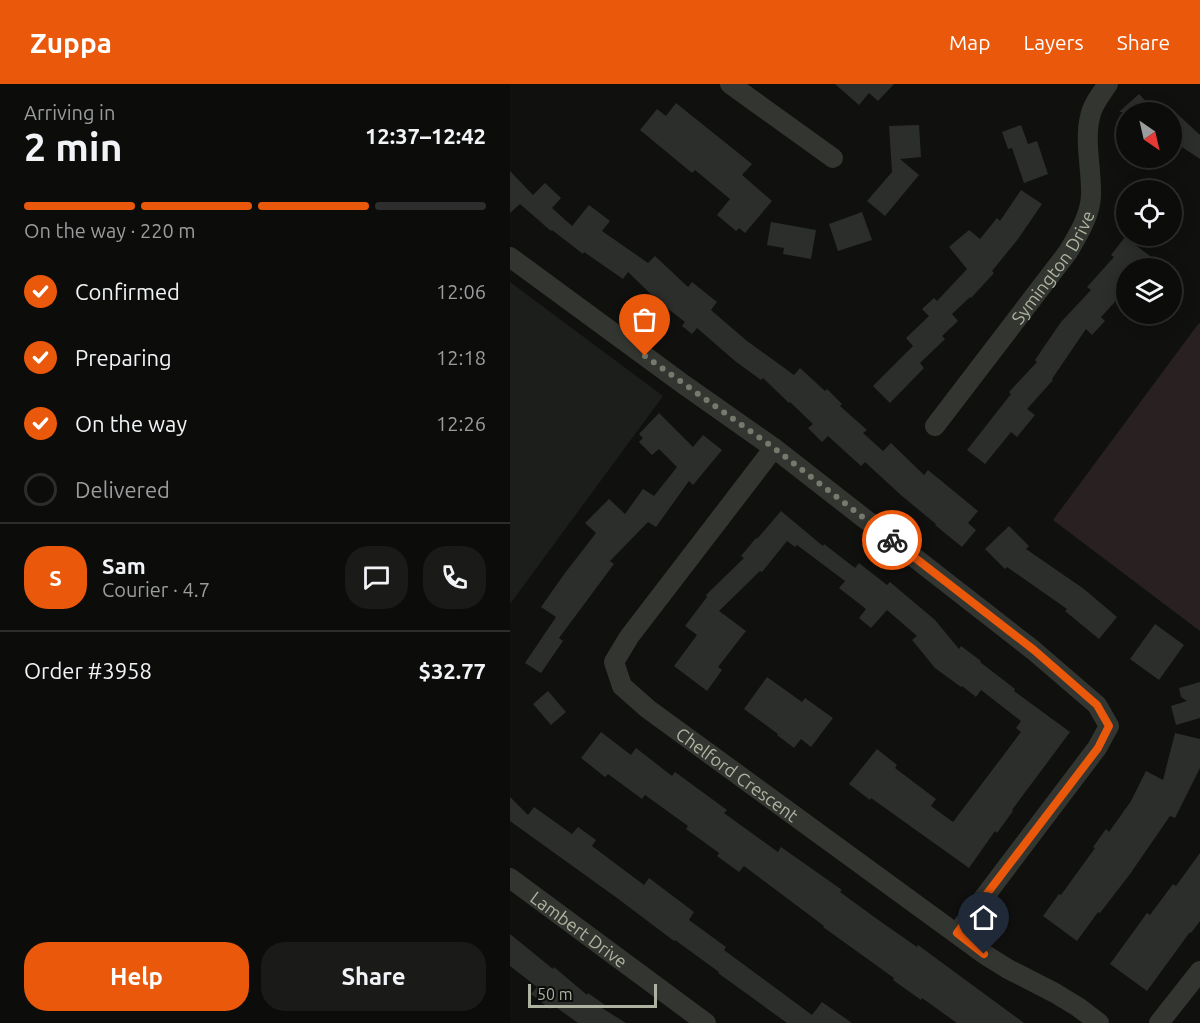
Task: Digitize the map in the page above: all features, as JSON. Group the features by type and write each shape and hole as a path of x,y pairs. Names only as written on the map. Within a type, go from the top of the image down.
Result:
{"street":[{"path":"730,84 833,158"},
{"name":"Symington Drive","path":"935,426 1068,252 1083,225 1091,198 1090,116 1098,98 1108,84"},
{"path":"510,257 774,448 1034,650 1097,705 1109,726 1098,748 957,933"},
{"name":"Chelford Crescent","path":"774,448 629,637 614,662 622,686 648,709 957,933 1008,969 1055,993 1099,1023"},
{"name":"Lambert Drive","path":"510,878 706,1023"},
{"path":"1159,1023 1200,971"}],"shaded area":[{"path":"510,282 663,396 510,604"},
{"path":"1200,324 1200,631 1053,520"}],"building":[{"path":"835,84 894,84 878,101 869,93 859,105"},
{"path":"1139,94 1147,102 1130,102"},
{"path":"676,103 752,164 742,175 772,201 745,233 739,228 736,231 717,215 730,199 695,170 692,173 640,130 657,109 666,116"},
{"path":"1182,118 1200,135 1200,159 1182,147"},
{"path":"919,125 921,157 900,159 919,175 885,216 867,201 892,172 889,126"},
{"path":"1021,125 1028,144 1037,141 1048,174 1024,183 1012,148 1008,149 1002,132"},
{"path":"510,171 533,195 545,183 561,198 552,208 572,226 589,205 610,221 602,231 648,263 655,256 688,287 692,282 717,302 711,310 747,341 794,375 800,368 825,391 827,389 842,404 840,406 867,430 863,433 883,451 891,443 924,475 928,470 978,511 968,523 976,530 962,547 865,462 861,466 828,436 822,442 808,428 813,424 763,378 761,380 735,361 697,328 692,334 682,326 685,322 658,301 628,272 623,279 584,252 583,254 551,231 520,204 510,213"},
{"path":"1021,190 1042,204 992,271 994,273 971,298 952,314 958,321 942,336 945,339 920,363 924,368 890,403 873,386 913,346 906,338 929,316 922,309 934,298 937,301 967,269 949,247 969,230 980,239 997,218 1000,221"},
{"path":"862,212 872,240 838,251 829,224"},
{"path":"771,222 816,230 811,259 783,254 784,248 767,245"},
{"path":"1118,246 1137,246 1150,256 1148,258 1116,258 1116,301 1101,317 1105,321 1092,335 1086,329 1053,380 1027,409 1035,415 1017,437 1011,432 985,464 967,450 1011,394 1009,392 1037,362 1035,360 1061,322 1091,290 1087,287 1114,257 1111,255"},
{"path":"659,413 693,447 703,435 722,450 693,485 689,481 656,527 648,522 610,561 614,564 559,638 563,641 541,673 525,663 556,617 541,607 596,533 585,523 609,499 625,514 643,489 654,496 677,467 659,449 652,455 639,442 643,438 639,434"},
{"path":"781,511 823,546 824,544 855,568 859,563 887,585 890,582 935,620 959,649 961,646 1015,689 1014,691 1070,732 969,868 849,784 877,749 897,765 895,768 936,799 931,806 953,822 1021,732 1016,728 1021,721 981,690 976,697 935,668 912,640 917,636 887,610 871,628 859,618 866,609 839,588 845,581 797,545 795,547 787,541 762,572 760,571 719,611 746,631 718,667 722,670 707,691 674,666 697,635 685,626 707,597 706,595 744,558 741,556"},
{"path":"1009,526 1029,546 1026,549 1084,589 1117,617 1099,639 1065,611 1067,609 1007,567 1005,569 985,549"},
{"path":"1155,624 1184,645 1159,680 1130,659"},
{"path":"767,677 802,702 805,698 833,718 811,747 801,739 794,748 744,709"},
{"path":"1200,682 1200,718 1176,725 1171,706 1187,701 1181,697 1179,688"},
{"path":"548,691 566,712 551,725 533,704"},
{"path":"601,732 631,755 636,748 672,776 675,772 727,810 724,813 778,852 781,847 842,890 840,892 877,919 917,947 918,945 1024,1023 957,1023 922,998 921,1000 744,866 739,872 717,856 719,853 686,829 688,826 645,795 642,799 608,774 605,777 581,758"},
{"path":"1175,733 1200,739 1200,768 1175,818 1170,816 1130,874 1077,941 1043,916 1059,894 1061,895 1106,829 1109,832 1131,801 1146,771 1163,780"},
{"path":"510,797 528,815 534,807 572,834 578,827 596,840 592,846 644,885 649,878 694,912 689,920 726,947 724,950 812,1015 822,1002 852,1023 787,1023 510,821"},
{"path":"1200,853 1200,921 1147,991 1110,964 1147,913 1150,915 1173,884 1176,886"},
{"path":"510,934 587,995 588,993 605,1005 602,1008 626,1023 578,1023 553,1005 550,1009 531,994 537,987 510,966"}],"way so far":[{"path":"645,356 774,448 892,540"}],"route":[{"path":"892,540 1034,650 1097,705 1109,726 1098,748 957,933 984,954"}]}
